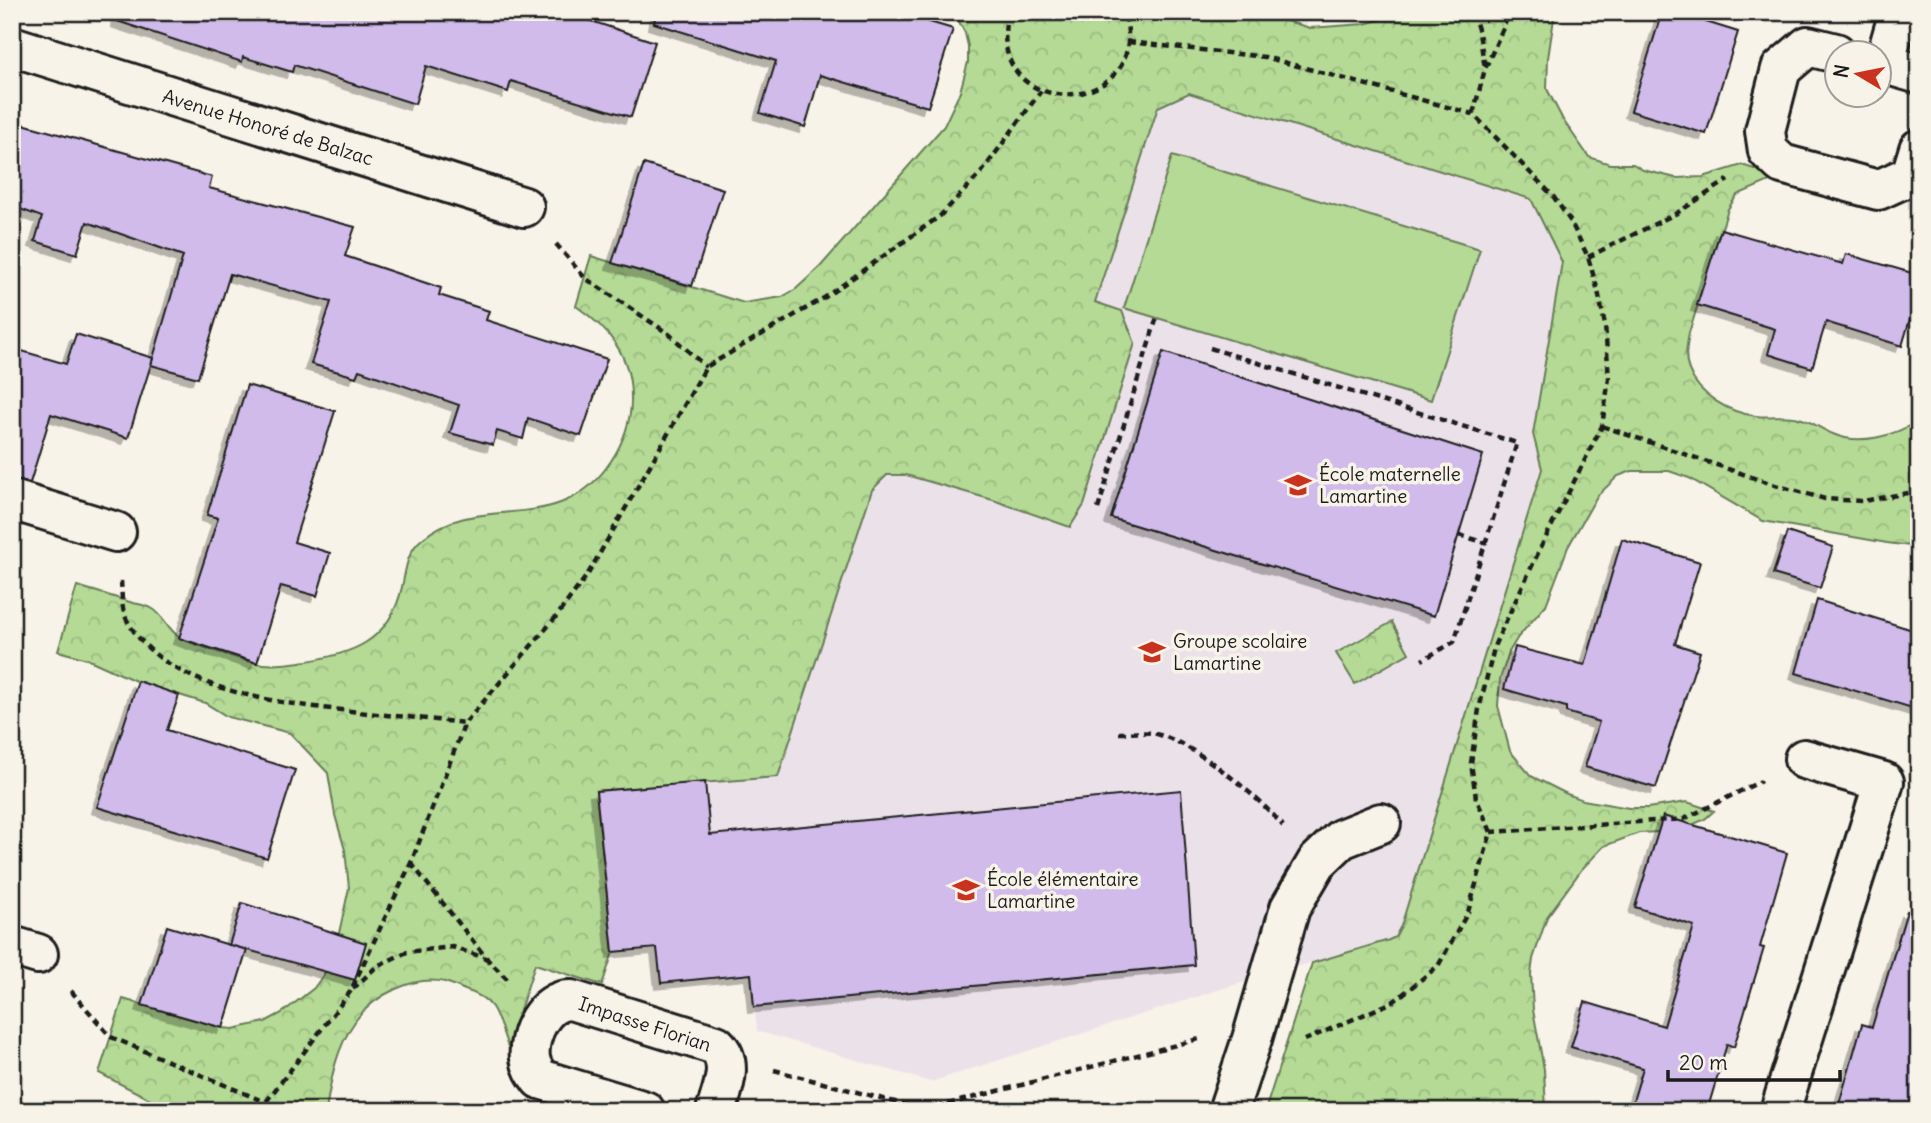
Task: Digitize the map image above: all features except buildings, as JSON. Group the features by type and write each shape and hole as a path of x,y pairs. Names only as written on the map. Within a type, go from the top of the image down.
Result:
{"street":[{"path":"1894,67 1899,12"},
{"name":"Avenue Honoré de Balzac","path":"12,46 524,207"},
{"path":"1822,50 1808,46 1780,68 1765,131 1768,150 1782,164 1878,190 1910,175 1919,149"},
{"path":"12,500 116,531"},
{"path":"1780,1111 1884,782 1804,759"},
{"path":"1228,1111 1290,908 1317,862 1341,839 1381,823"},
{"name":"Impasse Florian","path":"543,1015 559,1002 571,1000 709,1041 722,1050 719,1092"},
{"path":"543,1015 536,1027 530,1052 532,1067 540,1079 645,1111"}],"path":[{"path":"1008,12 1005,44 1018,72 1041,91 1069,96 1097,88 1118,69 1128,42 1128,23 1124,12"},
{"path":"1473,12 1485,69"},
{"path":"1473,114 1485,69 1510,12"},
{"path":"719,1092 927,1110 1224,1033 1285,1048 1393,1002 1438,966 1468,912 1491,832 1476,798 1471,763 1479,709 1495,645 1602,426 1609,378 1605,325 1588,257 1571,222 1553,196 1473,114 1265,57 1128,42"},
{"path":"350,992 411,863 465,723 556,617 588,574 706,367 824,298 940,216 981,173 1041,91"},
{"path":"1588,257 1677,213 1748,167 1768,150"},
{"path":"524,207 585,278 669,334 706,367"},
{"path":"1098,509 1157,317"},
{"path":"1210,348 1517,443 1454,642 1422,660"},
{"path":"1602,426 1775,485 1825,499 1863,501 1919,491"},
{"path":"116,531 125,616 150,650 186,674 239,693 280,703 465,723"},
{"path":"1459,535 1486,543"},
{"path":"1119,733 1153,733 1186,747 1230,777 1271,811 1285,828"},
{"path":"1491,832 1684,819 1804,759"},
{"path":"411,863 488,960 543,1015"},
{"path":"260,1111 350,992 377,966 407,952 452,947 488,960"},
{"path":"25,950 111,1037 265,1102"}],"shaded area":[{"name":"Groupe scolaire Lamartine","path":"1189,92 1531,199 1562,262 1533,434 1542,469 1398,932 1389,940 1221,989 931,1082 757,1031 751,974 661,983 657,948 613,952 596,791 778,776 872,490 887,475 906,475 993,500 1070,527 1084,505 1135,343 1095,303 1158,107"}],"green space":[{"path":"954,12 1257,12 1310,28 1364,24 1393,12 1555,12 1548,58 1547,89 1563,120 1589,157 1610,164 1633,164 1643,170 1676,178 1703,177 1742,165 1779,177 1737,195 1728,209 1687,342 1687,365 1700,388 1716,402 1736,411 1756,416 1799,418 1843,438 1877,438 1899,431 1919,420 1919,547 1763,521 1689,478 1669,471 1632,471 1618,476 1597,496 1568,547 1546,605 1518,637 1509,652 1500,679 1498,706 1510,751 1531,776 1583,800 1629,808 1687,802 1714,811 1705,819 1679,831 1639,833 1604,846 1582,869 1547,917 1533,959 1531,974 1533,1010 1544,1069 1546,1111 1265,1111 1312,963 1389,940 1395,937 1401,926 1542,469 1533,434 1562,262 1531,199 1189,93 1158,107 1095,302 1122,311 1135,343 1084,505 1070,527 993,500 906,475 887,475 872,490 778,777 596,791 613,952 602,985 535,964 508,1047 492,1007 476,994 448,983 433,981 421,981 396,989 364,1011 349,1031 335,1064 326,1111 157,1111 148,1098 99,1073 123,999 233,1029 265,1022 282,1013 314,988 324,974 339,933 349,888 345,850 335,815 328,773 290,733 228,717 205,703 138,682 87,659 58,651 77,586 151,608 183,639 256,663 282,664 319,659 352,650 366,642 388,621 396,606 410,555 422,539 445,525 469,517 544,508 568,500 590,485 611,461 623,439 628,422 631,405 630,382 616,344 599,324 576,306 591,256 744,303 782,297 796,289 820,267 944,126 960,92 968,62 965,33"},
{"path":"1172,156 1480,249 1431,400 1124,308"},
{"path":"1392,622 1409,653 1355,684 1336,653"}],"place":[{"name":"École maternelle Lamartine","path":"1298,485"},
{"name":"Groupe scolaire Lamartine","path":"1152,652"},
{"name":"École élémentaire Lamartine","path":"966,890"}]}
